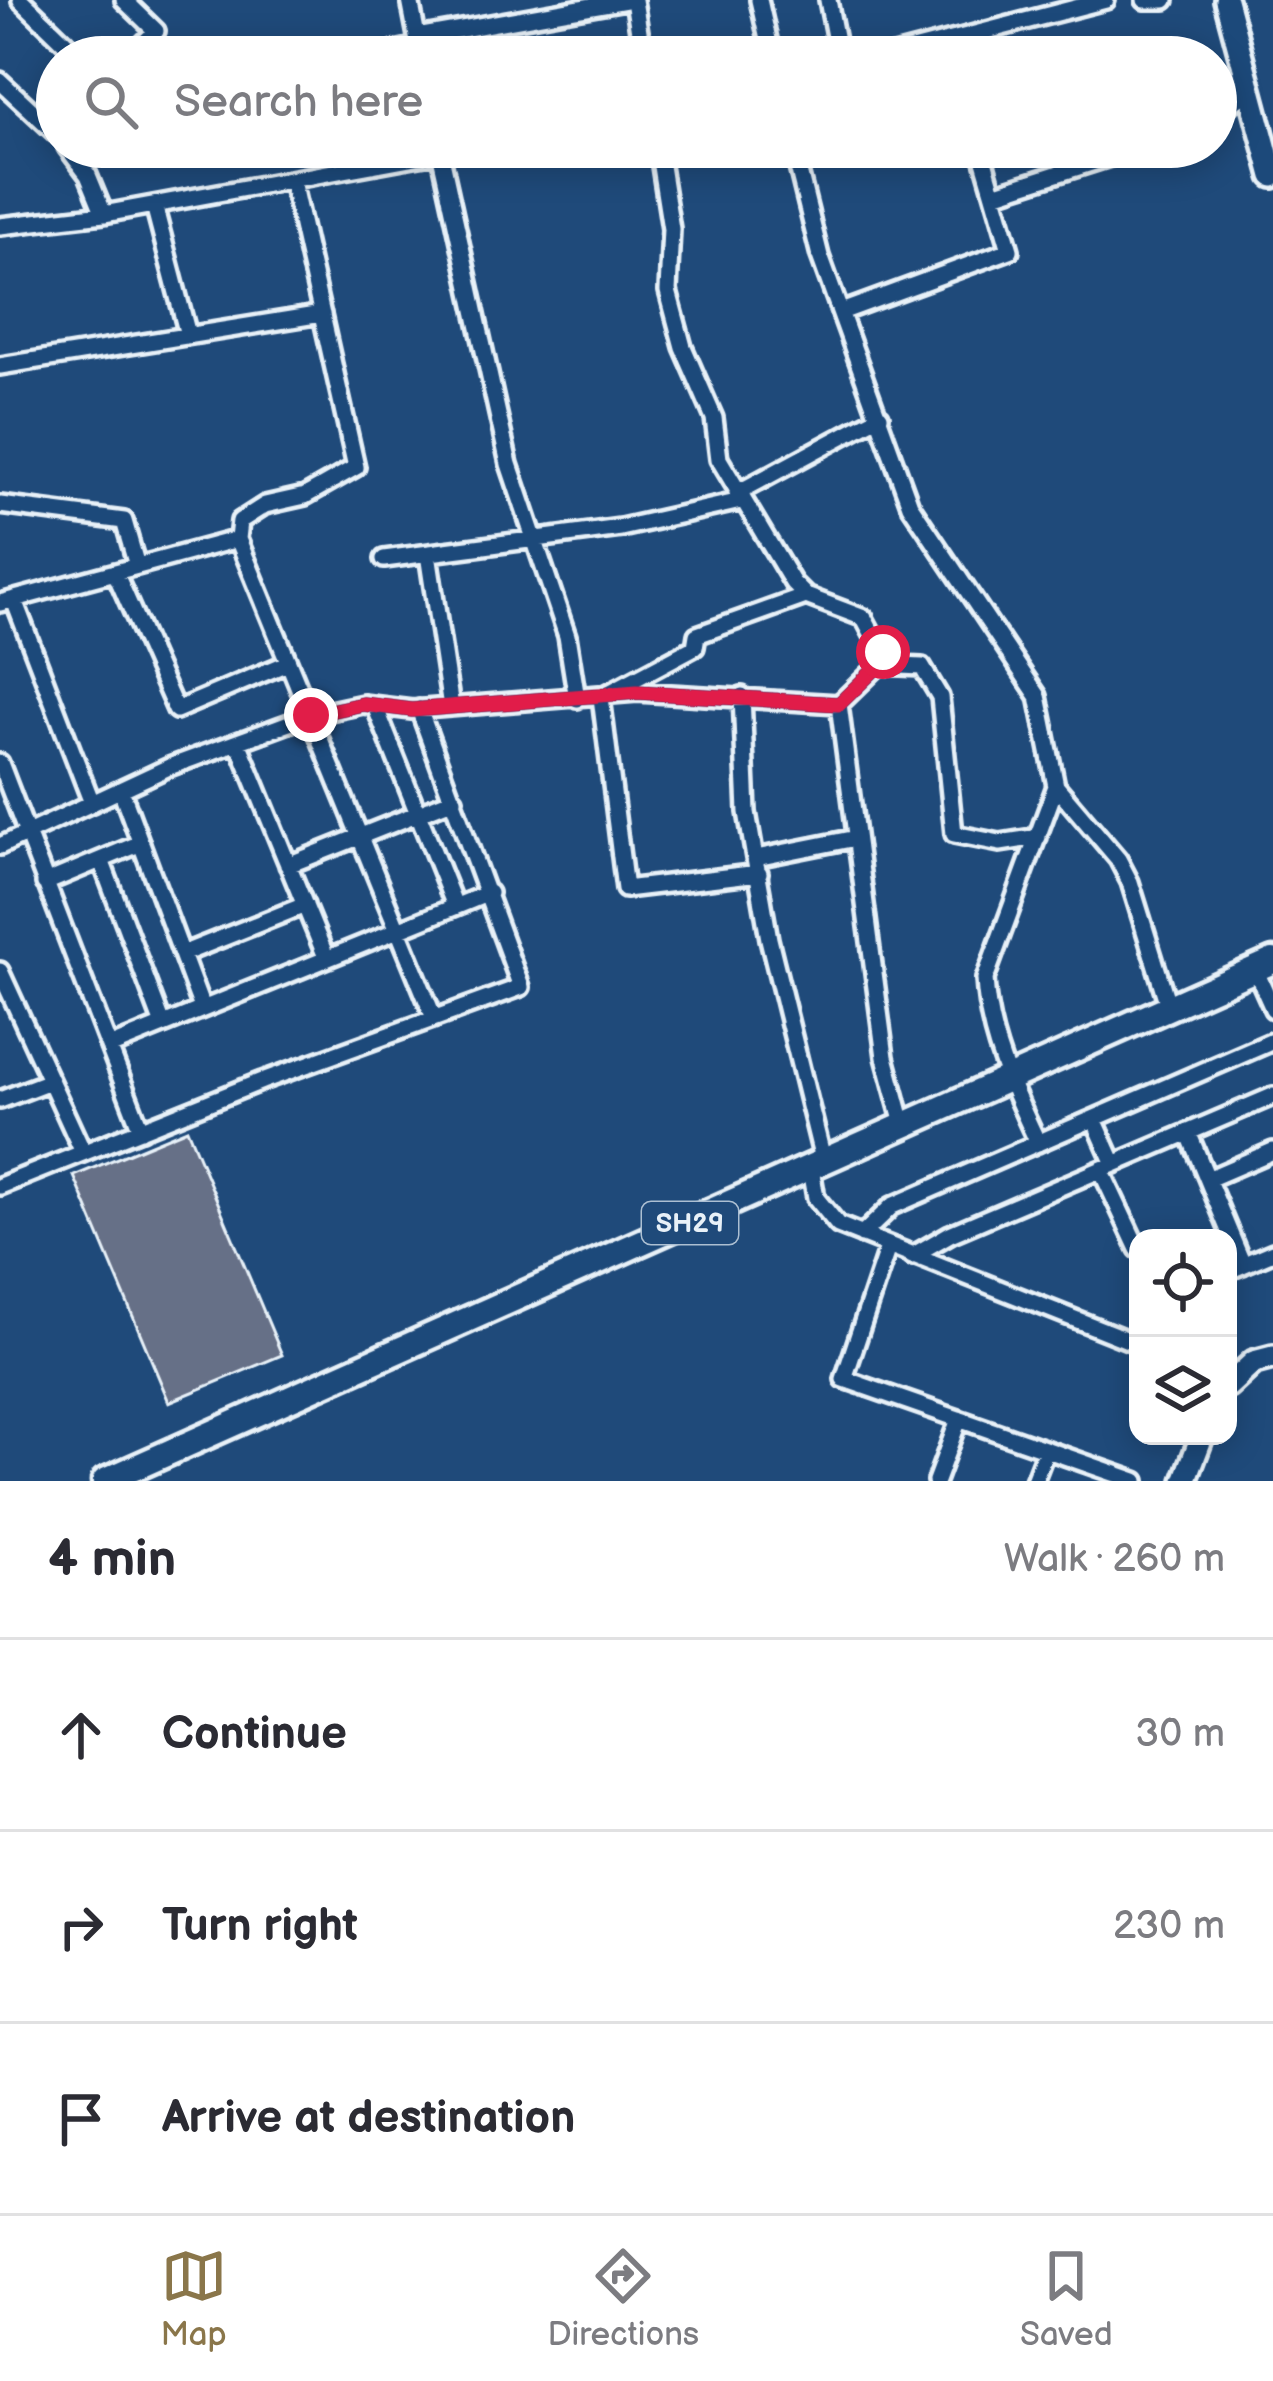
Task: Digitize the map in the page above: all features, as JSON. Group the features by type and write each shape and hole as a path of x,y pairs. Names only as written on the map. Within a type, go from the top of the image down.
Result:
{"main road":[{"name":"SH29","path":"105,1481 1264,965"}],"street":[{"path":"21,0 58,36"},
{"path":"124,0 156,31 151,36"},
{"path":"410,0 417,36"},
{"path":"468,36 630,0 638,36"},
{"path":"760,0 768,36"},
{"path":"829,0 835,36"},
{"path":"978,36 1034,8 1106,0"},
{"path":"1144,0 1165,0"},
{"path":"1226,0 1235,36"},
{"path":"1237,44 1273,176"},
{"path":"0,81 36,114"},
{"path":"1237,100 1249,92"},
{"path":"83,168 104,214"},
{"path":"0,226 104,214 354,168"},
{"path":"444,168 509,464 567,636 578,699"},
{"path":"0,846 121,790 311,715 375,706 419,710 602,697 742,696 839,704 879,665 883,652 863,618 806,596 719,459 714,418 683,346 668,291 671,229 661,168"},
{"path":"799,168 814,237 922,528 1038,696 1056,786 1118,859 1130,882 1169,1008"},
{"path":"841,312 1010,250 986,168"},
{"path":"994,194 1076,168"},
{"path":"292,181 356,467 304,496 265,505 240,521 238,539 434,1018"},
{"path":"154,205 188,335"},
{"path":"0,366 322,314"},
{"path":"384,559 537,541 739,497 880,416"},
{"path":"0,505 124,521 137,566"},
{"path":"92,803 7,602 238,539"},
{"path":"428,554 451,707"},
{"path":"116,572 176,710 287,663"},
{"path":"602,697 683,657 695,646 697,635 806,596"},
{"path":"879,665 922,667 940,698 954,834 1000,843 1038,837"},
{"path":"742,696 747,812 818,1166 816,1198 838,1225 1129,1340"},
{"path":"602,697 625,890 758,865 856,838"},
{"path":"839,704 885,1057 904,1128"},
{"path":"375,706 455,906"},
{"path":"0,1186 521,987 490,892 419,710"},
{"path":"238,742 326,957"},
{"path":"0,763 141,1130"},
{"path":"1038,1143 1009,1081 987,1012 985,979 1056,786"},
{"path":"121,790 202,1008"},
{"path":"288,865 454,799"},
{"path":"45,884 141,843"},
{"path":"100,860 163,1025"},
{"path":"109,1047 490,892"},
{"path":"182,954 305,905"},
{"path":"1264,965 1273,1009"},
{"path":"0,971 83,1152"},
{"path":"862,1235 892,1207 1273,1041"},
{"path":"0,1100 50,1081"},
{"path":"912,1256 1273,1096"},
{"path":"1094,1119 1130,1229"},
{"path":"1188,1132 1224,1229"},
{"path":"1208,1179 1273,1151"},
{"path":"888,1246 844,1379 1136,1481"},
{"path":"1237,1268 1273,1252"},
{"path":"1237,1378 1254,1362 1273,1357"},
{"path":"936,1481 958,1419"},
{"path":"1185,1481 1199,1445"},
{"path":"1034,1481 1046,1450"}],"building":[{"path":"187,1129 282,1355 169,1402 74,1176"}],"route":[{"path":"311,715 363,704 412,710 637,692 839,704 879,665 883,652"}]}
